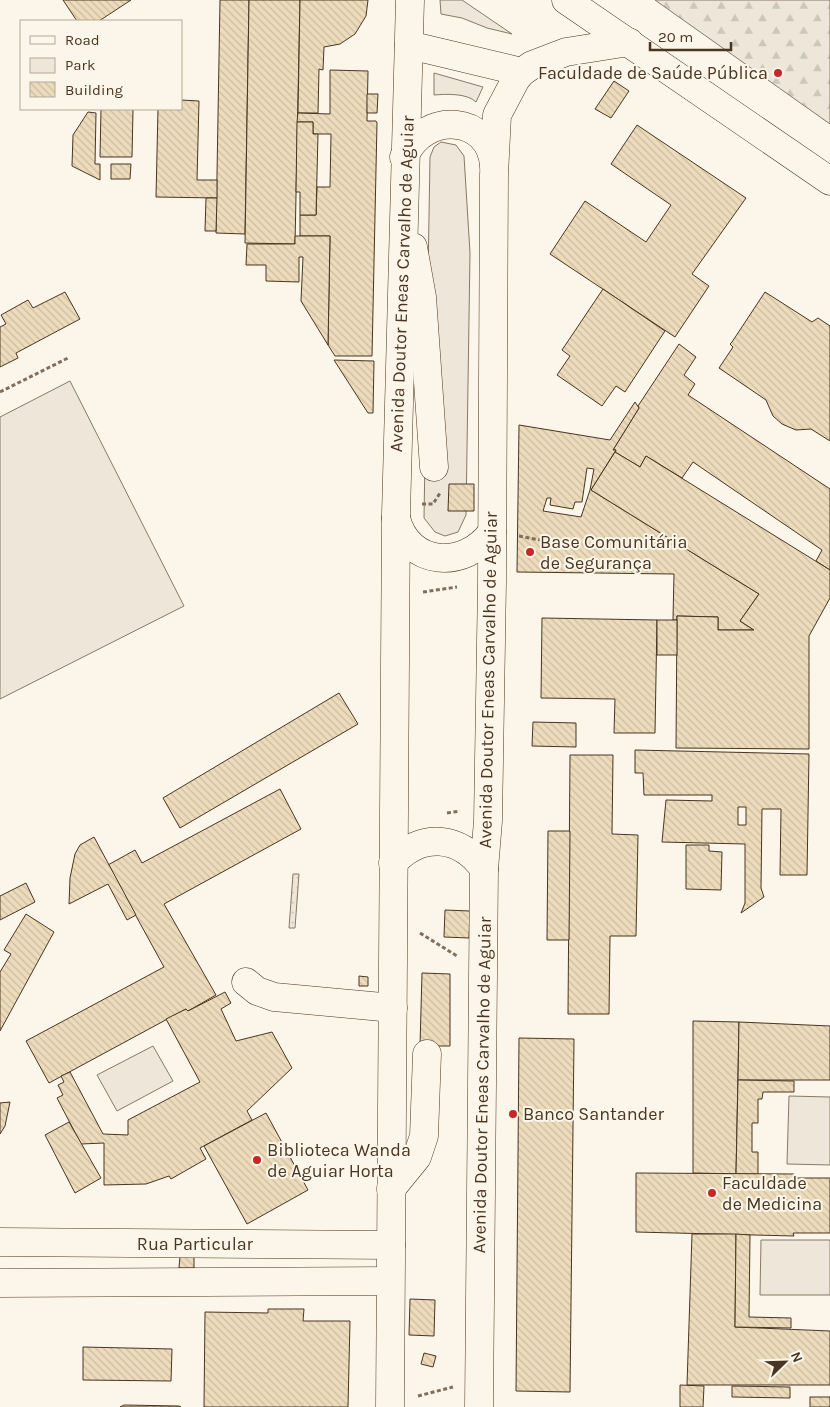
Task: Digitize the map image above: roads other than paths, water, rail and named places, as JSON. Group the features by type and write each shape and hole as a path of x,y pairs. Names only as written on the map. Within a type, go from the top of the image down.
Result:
{"street":[{"name":"Avenida Doutor Eneas Carvalho de Aguiar","path":"390,1405 396,514 402,220 410,0"},
{"path":"566,0 830,181"},
{"name":"Avenida Doutor Eneas Carvalho de Aguiar","path":"480,1407 484,869 488,821 492,582 494,175 497,115 516,79 532,65 566,52 629,42"},
{"path":"409,45 522,72"},
{"path":"404,157 417,136 439,125 451,124 469,129 483,140 490,151 494,175"},
{"path":"402,220 413,248 422,297 434,467"},
{"path":"396,514 398,524 408,541 415,548 432,557 462,557 479,548 492,532"},
{"path":"393,863 416,846 440,842 463,848 472,854 484,869"},
{"path":"246,982 257,991 274,997 393,1008"},
{"path":"391,1189 417,1158 424,1136 427,1054"},
{"name":"Rua Particular","path":"0,1242 390,1245"},
{"path":"0,1283 390,1281"}],"place":[{"name":"Faculdade de Saúde Pública","path":"778,73"},
{"name":"Base Comunitária de Segurança","path":"530,552"},
{"name":"Banco Santander","path":"513,1114"},
{"name":"Biblioteca Wanda de Aguiar Horta","path":"257,1160"},
{"name":"Faculdade de Medicina","path":"712,1193"}]}
